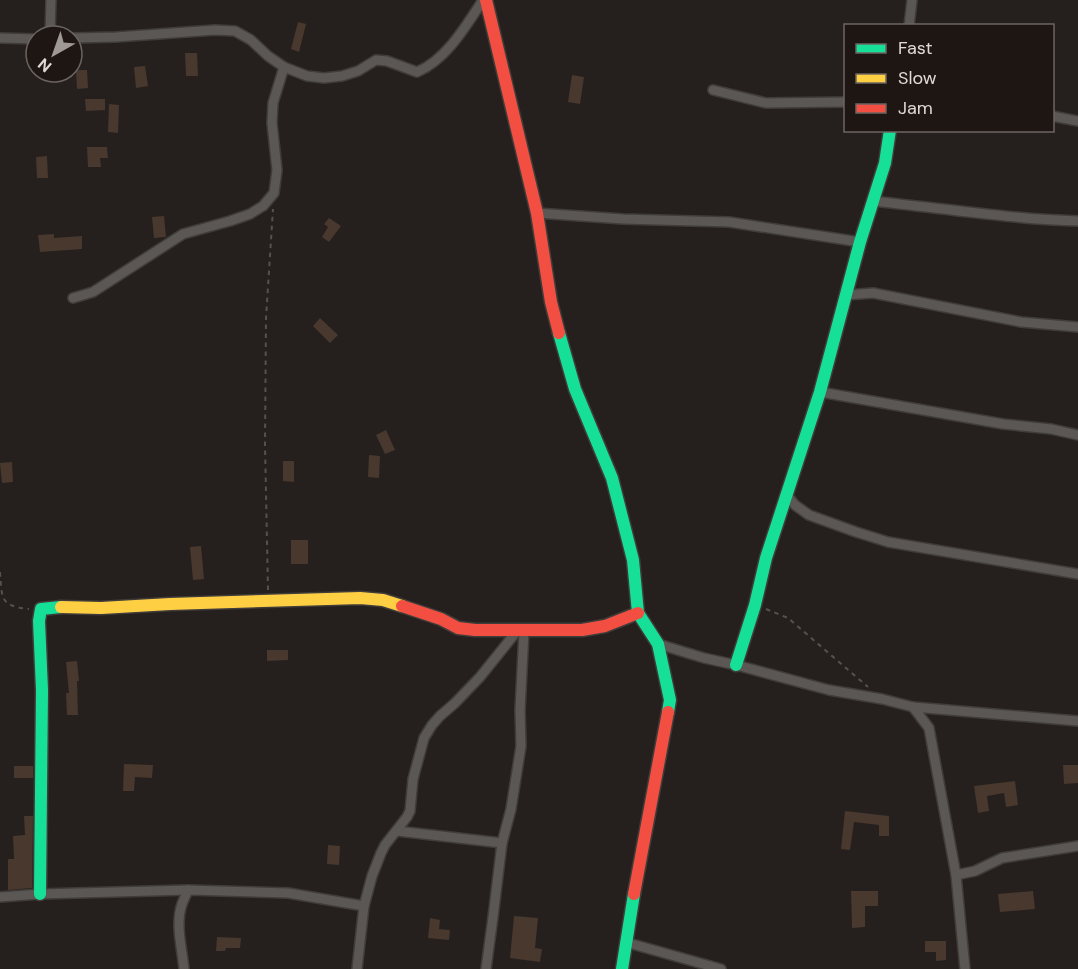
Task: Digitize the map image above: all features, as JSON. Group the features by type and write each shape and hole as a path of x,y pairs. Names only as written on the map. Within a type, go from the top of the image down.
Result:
{"street":[{"path":"50,24 51,0"},
{"path":"84,38 215,30 235,31 251,40 284,67 307,76 324,78 342,76 358,71 376,60 387,61 417,72 428,67 440,57 485,0"},
{"path":"485,0 537,213 551,302 575,389 612,478 633,560 638,613 658,644 670,700 622,969"},
{"path":"909,24 912,0"},
{"path":"0,38 24,39"},
{"path":"73,298 93,292 183,234 206,229 263,206 274,193 277,170 272,123 273,103 284,67"},
{"path":"713,90 765,103 844,102"},
{"path":"1054,116 1078,121"},
{"path":"736,665 755,605 766,558 820,392 860,242 885,163 890,132"},
{"path":"872,201 979,214 1078,221"},
{"path":"537,213 623,219 729,222 860,242"},
{"path":"846,294 873,293 1021,322 1078,327"},
{"path":"820,392 1078,435"},
{"path":"786,494 795,505 809,514 888,542 1078,574"},
{"path":"40,894 42,690 39,621 41,609 332,598 372,599 383,600 441,619 458,628 520,631 582,630 604,626 638,613"},
{"path":"357,969 364,906 372,876 381,853 410,811 413,779 424,738 432,725 480,677 520,631"},
{"path":"486,969 502,843 511,809 521,746 520,631"},
{"path":"658,644 829,690 913,707 1078,721"},
{"path":"913,707 929,728 956,875 965,969"},
{"path":"397,831 502,843"},
{"path":"956,875 975,871 1002,858 1078,846"},
{"path":"184,969 179,925 181,905 188,890"},
{"path":"0,897 188,890 288,893 364,906"},
{"path":"625,942 721,969"}],"path":[{"path":"269,602 265,399 274,193"},
{"path":"0,572 3,597 7,603 14,608 41,609"},
{"path":"755,605 788,618 882,699"}],"building":[{"path":"298,22 306,24 299,52 291,49"},
{"path":"185,53 197,53 198,76 186,76"},
{"path":"145,66 148,86 136,88 134,67"},
{"path":"84,70 87,70 88,88 77,89 77,84 84,84"},
{"path":"572,75 584,77 580,104 568,102"},
{"path":"85,99 105,99 105,110 86,111"},
{"path":"109,104 119,105 118,133 108,132"},
{"path":"87,147 107,147 108,158 100,158 101,167 88,167"},
{"path":"47,156 48,178 37,178 36,157"},
{"path":"164,216 166,237 154,238 152,217"},
{"path":"329,218 341,226 329,242 322,237 328,227 324,224"},
{"path":"54,234 54,238 82,236 82,249 40,252 38,235"},
{"path":"320,318 338,335 330,343 313,326"},
{"path":"386,430 395,450 385,454 376,435"},
{"path":"369,455 380,456 379,478 368,477"},
{"path":"283,461 294,461 294,482 283,481"},
{"path":"12,462 13,482 2,483 0,463"},
{"path":"291,540 308,540 308,564 291,564"},
{"path":"201,546 204,579 193,580 190,547"},
{"path":"267,650 288,650 288,660 267,661"},
{"path":"77,661 78,715 67,715 66,693 69,693 66,662"},
{"path":"124,764 153,765 152,778 135,777 134,791 123,791"},
{"path":"1063,765 1078,765 1078,783 1064,784"},
{"path":"14,766 33,766 33,778 14,778"},
{"path":"1015,781 1018,805 1006,807 1004,793 987,796 989,811 978,813 974,786"},
{"path":"845,811 889,816 889,836 879,836 879,825 854,822 850,850 841,849"},
{"path":"24,816 33,816 32,888 8,890 8,859 14,859 13,836 25,835"},
{"path":"328,845 340,846 339,865 327,864"},
{"path":"851,891 878,891 878,906 865,906 865,927 852,928"},
{"path":"1033,891 1035,909 1000,912 998,894"},
{"path":"514,916 538,918 535,948 542,949 540,962 510,958"},
{"path":"430,918 440,920 439,929 450,930 449,940 428,938"},
{"path":"217,937 241,938 240,948 216,951"},
{"path":"925,941 946,941 946,960 936,961 936,952 925,952"}],"traffic: fast":[{"path":"736,665 755,605 766,558 820,392 860,242 885,163 890,132"},
{"path":"559,333 575,389 612,478 633,560 638,613 658,644 670,700 668,712"},
{"path":"40,894 42,690 39,621 41,609 61,607"},
{"path":"622,969 634,894"}],"traffic: slow":[{"path":"61,607 101,608 360,598 383,600 402,606"}],"traffic: jam":[{"path":"486,0 537,213 551,302 559,333"},
{"path":"402,606 441,619 458,628 475,630 582,630 605,626 638,613"},
{"path":"634,894 668,712"}]}
